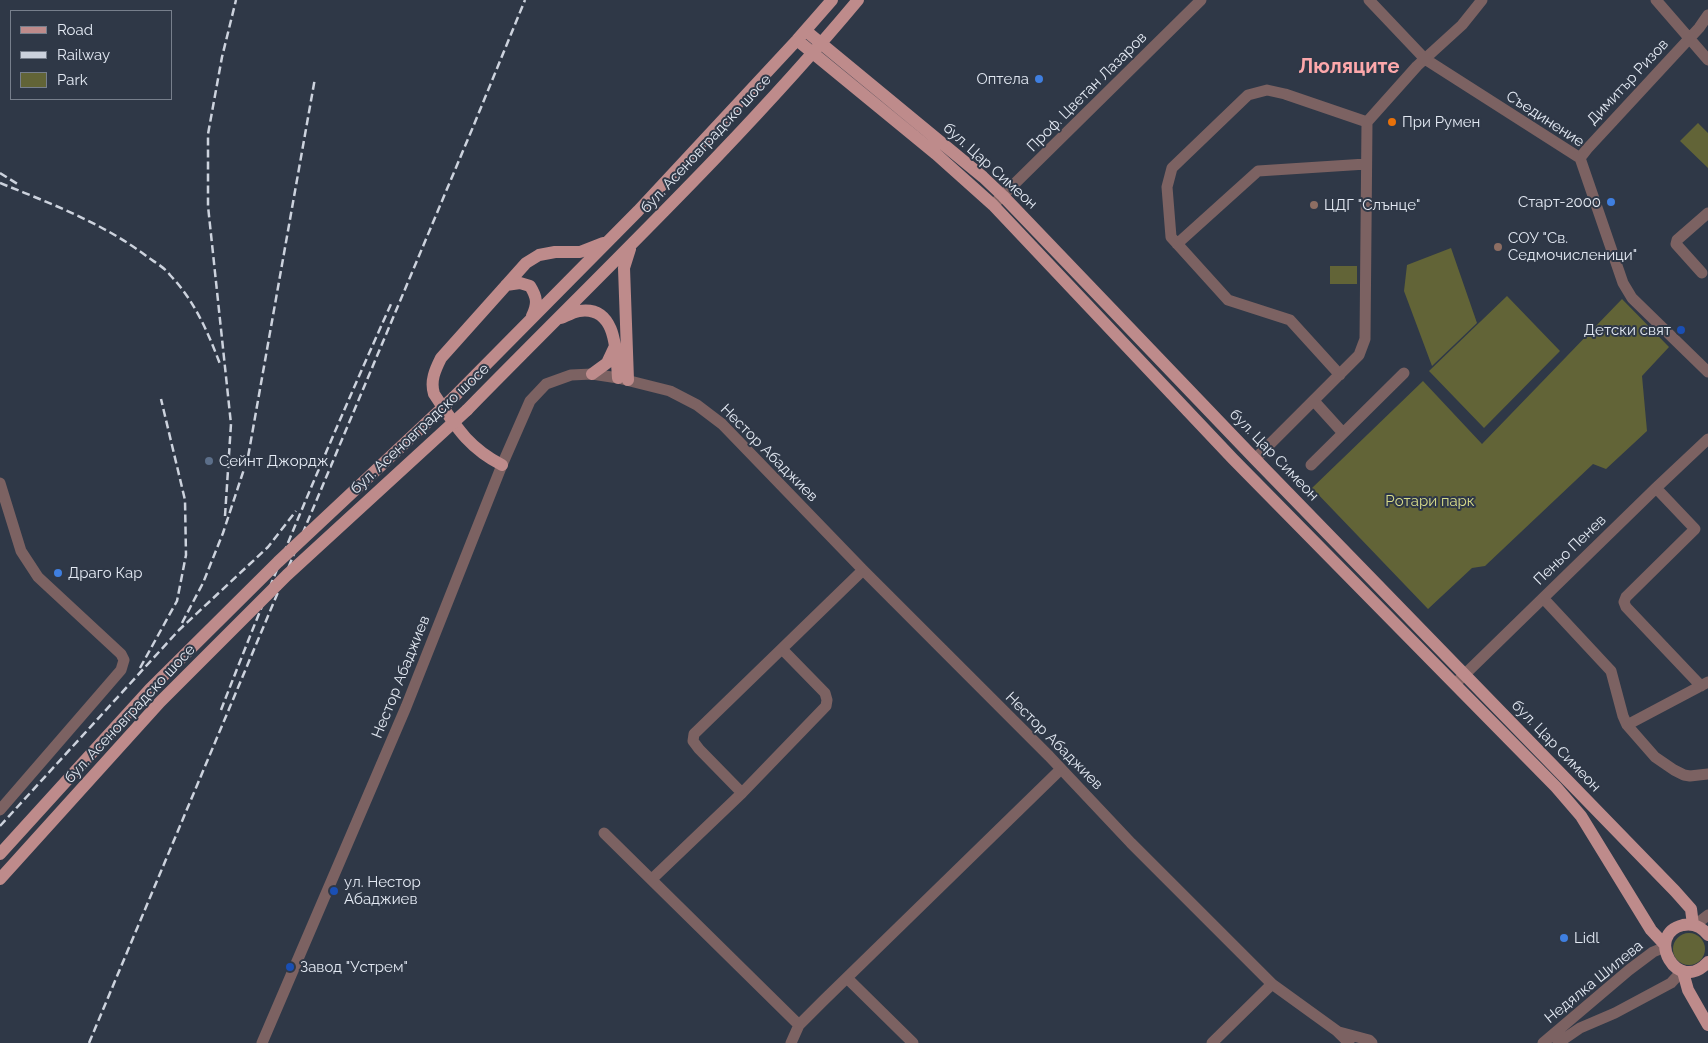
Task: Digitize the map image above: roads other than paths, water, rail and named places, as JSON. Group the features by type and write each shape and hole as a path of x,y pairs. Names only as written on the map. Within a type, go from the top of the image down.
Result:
{"main road":[{"name":"бул. Асеновградско шосе","path":"0,854 150,689 278,562 454,397 610,240 801,36 832,0"},
{"name":"бул. Асеновградско шосе","path":"0,879 182,681 287,575 467,410 630,246 817,49 858,0"},
{"name":"бул. Цар Симеон","path":"801,36 977,172 1003,196 1255,459 1675,891 1691,909 1694,925"},
{"name":"бул. Цар Симеон","path":"817,49 993,205 1233,459 1556,787 1581,816 1651,930 1665,946 1669,962 1682,971"},
{"path":"502,465 488,458 464,438 434,394 432,386 433,377 441,358 526,263 539,255 555,252 580,252 610,240"},
{"path":"623,379 624,268 630,246"},
{"path":"506,285 520,283 530,286 535,294 537,306 530,320"},
{"path":"556,319 579,311 597,312 606,320 614,335 623,379"},
{"path":"592,374 607,363 615,346"},
{"path":"1665,946 1667,939 1675,929 1687,924 1702,928 1708,935"},
{"path":"1708,962 1698,971 1682,971 1688,990 1708,1025"}],"street":[{"name":"Проф. Цветан Лазаров","path":"993,205 1201,0"},
{"name":"Съединение","path":"1369,0 1425,59 1580,158 1623,283 1632,298 1708,372"},
{"path":"1255,459 1359,355 1365,339 1367,122 1425,59 1462,25 1482,0"},
{"path":"1656,0 1708,60"},
{"name":"Димитър Ризов","path":"1580,158 1586,149 1703,24 1708,15"},
{"path":"1340,375 1290,320 1228,300 1172,237 1167,187 1172,168 1248,94 1267,90 1285,94 1367,122"},
{"path":"1177,244 1258,171 1366,164"},
{"path":"1702,273 1676,244 1677,240 1708,213"},
{"path":"1311,465 1404,373"},
{"name":"Нестор Абаджиев","path":"262,1043 406,707 502,465 530,401 546,384 571,375 592,374 623,379 670,391 697,406 722,424 863,570 1061,769 1131,843 1272,984 1337,1031 1349,1043"},
{"path":"1314,401 1344,433"},
{"name":"Пеньо Пенев","path":"1455,684 1708,439"},
{"path":"0,483 21,551 38,577 121,654 124,660 122,670 0,810"},
{"path":"1627,724 1704,684 1626,607 1624,602 1626,597 1695,528 1656,488"},
{"path":"742,793 699,749 694,741 694,734 863,570"},
{"path":"1543,598 1611,671 1623,716 1627,724 1654,757 1674,770 1690,776 1708,774"},
{"path":"652,879 742,793 826,706 825,693 782,650"},
{"path":"791,1043 799,1026 1061,769"},
{"path":"604,833 799,1026"},
{"path":"1694,925 1708,915"},
{"name":"Недялка Шилева","path":"1543,1043 1629,970 1653,952 1665,946"},
{"name":"Недялка Шилева","path":"1558,1043 1580,1028 1615,1013 1671,983 1682,971"},
{"path":"847,978 913,1043"},
{"path":"1212,1043 1272,984"},
{"name":"Нестор Абаджиев","path":"1337,1031 1369,1040 1372,1043"}],"railway":[{"path":"225,516 231,424 208,206 208,134 222,57 236,0"},
{"path":"89,1043 525,0"},
{"path":"182,623 203,583 223,533 248,457 315,78"},
{"path":"0,173 19,185"},
{"path":"0,183 96,225 132,246 168,272 193,306 205,328 220,364"},
{"path":"221,710 303,506 391,304"},
{"path":"140,668 177,601 186,555 185,500 161,399"},
{"path":"0,826 179,630 268,547 296,511"}],"place":[{"name":"Оптела","path":"1039,79"},
{"name":"При Румен","path":"1392,122"},
{"name":"Старт-2000","path":"1611,202"},
{"name":"ЦДГ \"Слънце\"","path":"1314,205"},
{"name":"СОУ \"Св. Седмочисленици\"","path":"1498,247"},
{"name":"Детски свят","path":"1681,330"},
{"name":"Сейнт Джордж","path":"209,461"},
{"name":"Драго Кар","path":"58,573"},
{"name":"ул. Нестор Абаджиев","path":"334,891"},
{"name":"Lidl","path":"1564,938"},
{"name":"Завод \"Устрем\"","path":"290,967"}],"district":[{"name":"Люляците","path":"1349,67"}],"park label":[{"name":"Ротари парк","path":"1430,501"}]}
